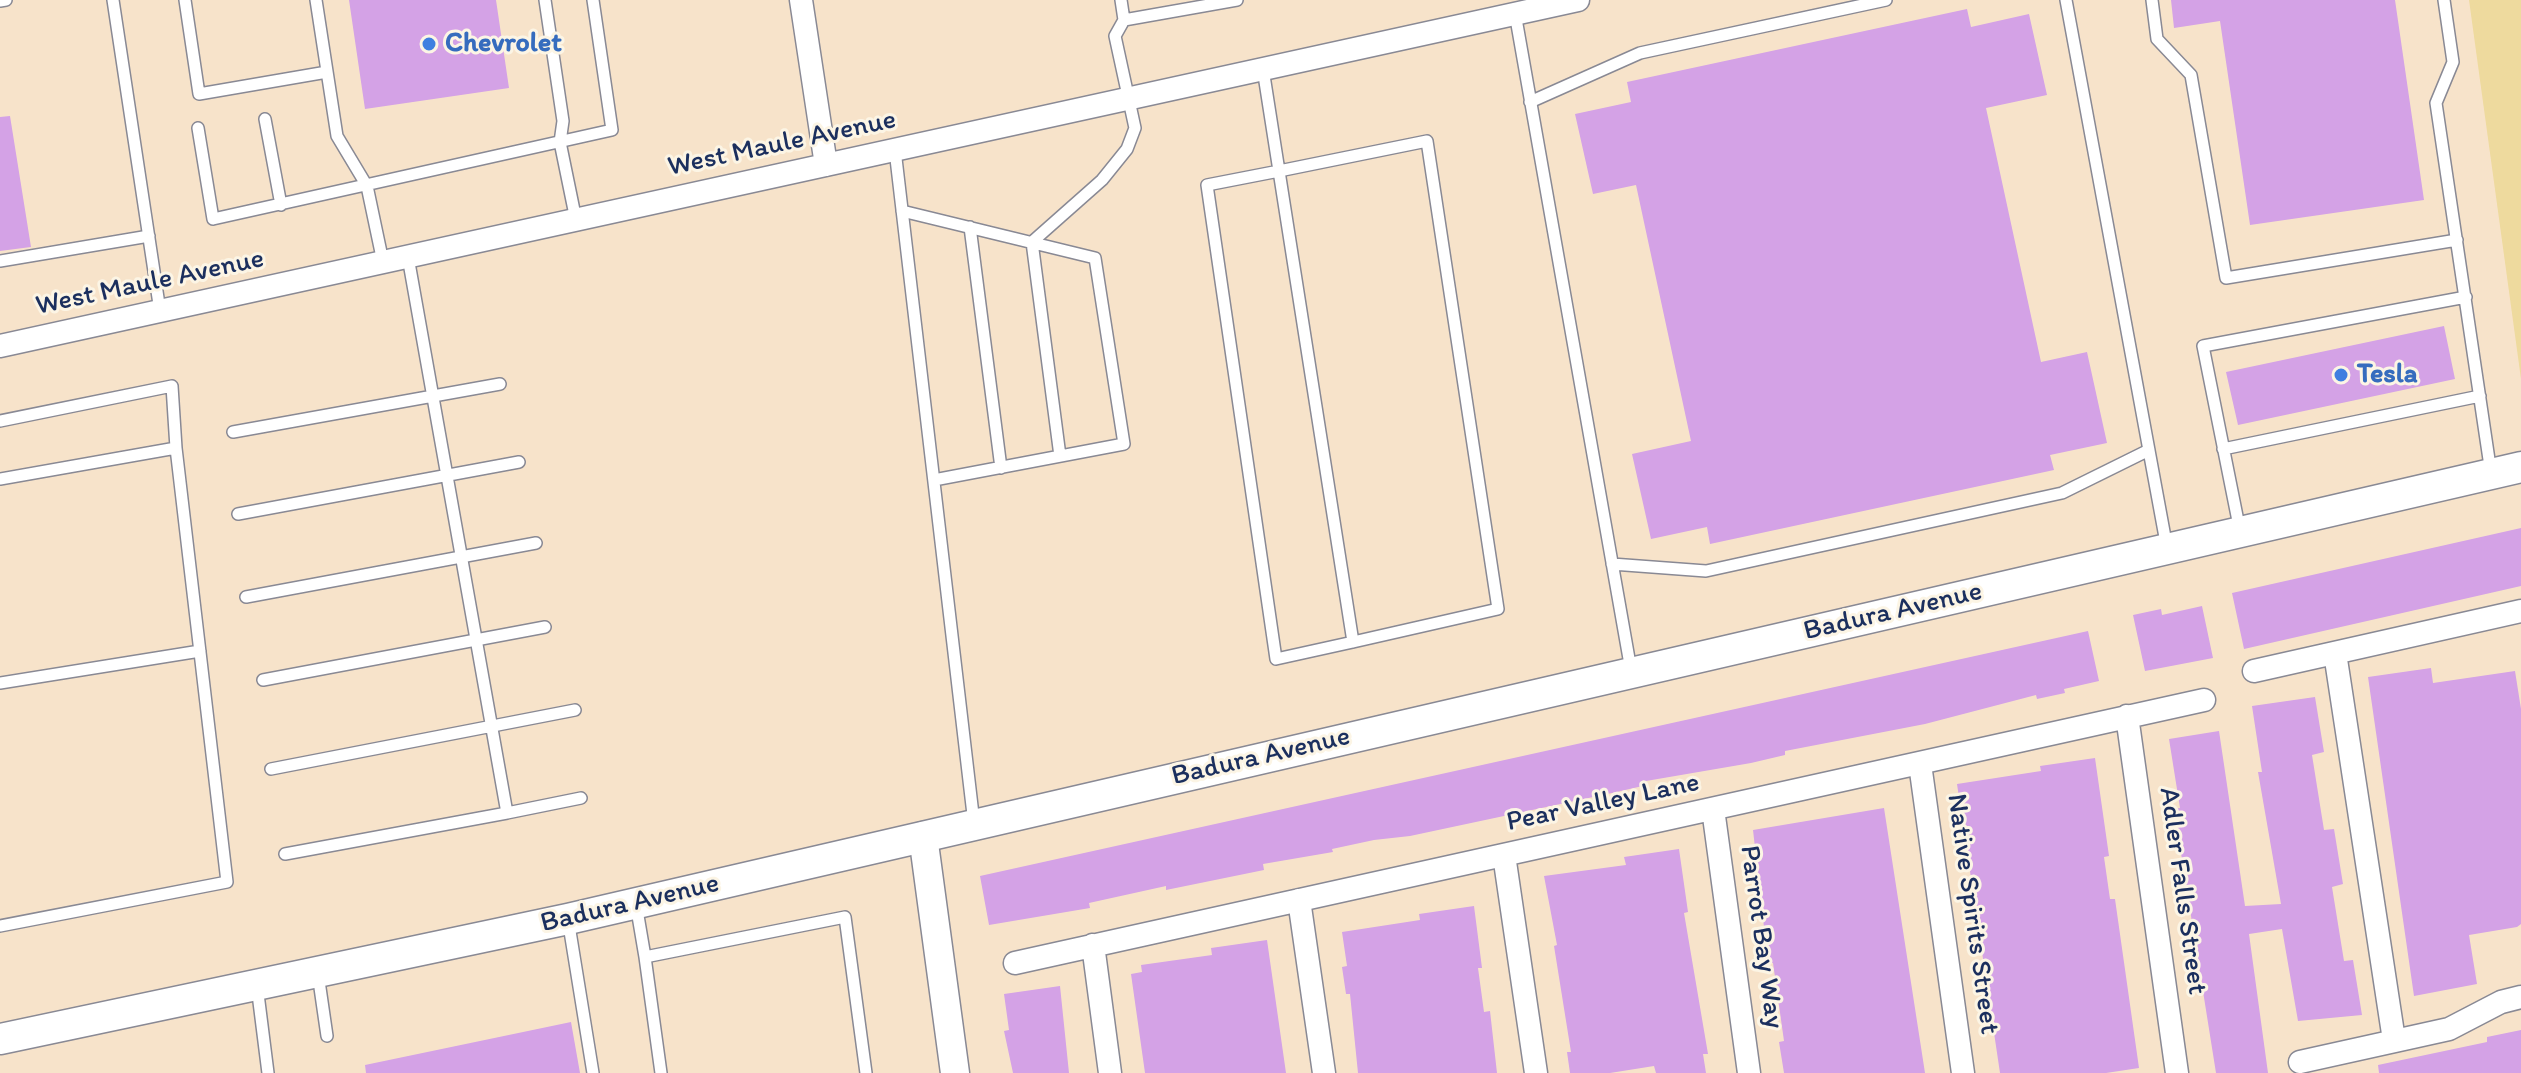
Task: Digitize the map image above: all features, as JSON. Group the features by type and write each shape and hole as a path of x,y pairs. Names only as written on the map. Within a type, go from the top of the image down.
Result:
{"main road":[{"name":"Badura Avenue","path":"0,1039 256,982 568,919 2521,467"}],"street":[{"path":"801,0 826,165"},
{"name":"West Maule Avenue","path":"0,346 1128,99 1526,8 1578,0"},
{"path":"2254,671 2521,611"},
{"path":"2335,653 2394,1040"},
{"name":"Pear Valley Lane","path":"1015,963 2204,700"},
{"name":"Adler Falls Street","path":"2127,716 2177,1073"},
{"name":"Native Spirits Street","path":"1920,764 1963,1073"},
{"name":"Parrot Bay Way","path":"1713,809 1749,1073"},
{"path":"923,836 955,1073"},
{"path":"1504,855 1536,1073"},
{"path":"1299,900 1324,1073"},
{"path":"1093,945 1110,1073"},
{"path":"2300,1062 2449,1029 2501,1002 2521,997"}],"lane":[{"path":"113,0 160,311"},
{"path":"185,0 199,94 327,72"},
{"path":"316,0 337,136 367,186 383,262"},
{"path":"545,0 563,121 560,142 576,220"},
{"path":"198,128 213,219 612,130 593,0"},
{"path":"1032,242 1102,180 1127,149 1135,128 1115,36 1124,20 1121,0"},
{"path":"1124,20 1190,3 1237,0"},
{"path":"1530,102 1640,53 1886,0"},
{"path":"2066,0 2167,548"},
{"path":"2152,0 2157,39 2191,75 2226,278 2457,240"},
{"path":"2444,0 2453,62 2436,103 2491,474"},
{"path":"1526,8 1530,102 1631,672"},
{"path":"1263,68 1353,642"},
{"path":"265,119 281,205"},
{"path":"1427,141 1498,609 1276,659 1207,185 1279,171 1427,141"},
{"path":"895,150 974,824"},
{"path":"902,211 1095,258 1124,444 934,480"},
{"path":"970,227 1001,468"},
{"path":"0,261 149,236"},
{"path":"1032,242 1060,456"},
{"path":"408,257 507,813"},
{"path":"2240,531 2203,346 2466,297"},
{"path":"233,432 500,384"},
{"path":"0,421 172,386 176,448 227,882 0,926"},
{"path":"2223,449 2480,396"},
{"path":"0,479 176,448"},
{"path":"1612,564 1706,571 2062,493 2149,450"},
{"path":"238,514 519,462"},
{"path":"246,597 536,543"},
{"path":"263,680 477,643 545,627"},
{"path":"0,683 200,651"},
{"path":"271,769 575,710"},
{"path":"285,854 581,798"},
{"path":"636,903 661,1073"},
{"path":"645,957 845,917 866,1073"},
{"path":"568,919 593,1073"},
{"path":"317,970 327,1036"},
{"path":"256,982 268,1073"}],"sand":[{"path":"2469,0 2521,0 2521,379"}],"building":[{"name":"Chevrolet","path":"349,0 496,0 509,88 365,109"},
{"path":"2171,0 2395,0 2424,200 2250,225 2220,21 2174,28"},
{"path":"1967,9 1971,27 2029,14 2047,95 1986,108 2041,362 2087,352 2107,443 2050,455 2054,470 1710,544 1707,527 1651,539 1632,454 1691,441 1636,185 1593,194 1575,114 1631,102 1627,82"},
{"path":"10,116 31,247 0,251 0,117"},
{"name":"Tesla","path":"2444,326 2455,379 2238,425 2226,372"},
{"path":"2521,528 2521,586 2244,649 2232,593"},
{"path":"2202,606 2213,658 2145,671 2133,615 2161,609 2162,615"},
{"path":"2088,631 2099,681 2064,689 2065,693 2037,699 2036,695 1925,724 1785,751 1785,755 1751,763 1646,781 1647,785 1612,793 1263,864 1264,870 1166,890 1166,886 1089,903 1090,908 989,925 980,876"},
{"path":"2431,668 2433,683 2515,671 2521,709 2521,924 2469,935 2477,984 2414,996 2368,677"},
{"path":"2315,697 2324,752 2312,755 2324,830 2334,829 2343,884 2332,887 2344,961 2353,960 2362,1015 2298,1021 2282,929 2249,934 2268,1073 2216,1073 2174,809 2180,808 2169,739 2219,731 2245,906 2281,904 2258,772 2262,772 2252,706"},
{"path":"2095,758 2109,856 2104,857 2110,899 2115,899 2139,1068 2106,1073 2000,1073 1957,784 2041,771 2040,766"},
{"path":"1884,808 1925,1073 1784,1073 1779,1042 1784,1041 1773,963 1768,963 1753,830"},
{"path":"1679,849 1688,912 1684,913 1708,1054 1703,1054 1706,1073 1656,1073 1654,1066 1610,1073 1570,1073 1567,1052 1571,1052 1554,946 1557,945 1544,876 1626,865 1624,857"},
{"path":"1474,906 1484,1012 1490,1011 1497,1073 1358,1073 1350,994 1346,994 1342,967 1347,966 1342,932 1420,920 1419,914"},
{"path":"1267,940 1286,1073 1145,1073 1131,974 1142,972 1141,965 1212,955 1211,948"},
{"path":"1060,986 1069,1073 1013,1073 1004,1031 1009,1030 1004,994"},
{"path":"571,1022 580,1073 366,1073 365,1065"},
{"path":"2521,1030 2521,1073 2379,1073 2378,1065 2487,1042 2487,1037"}],"place":[{"name":"Chevrolet","path":"429,44"},
{"name":"Tesla","path":"2341,375"}]}
